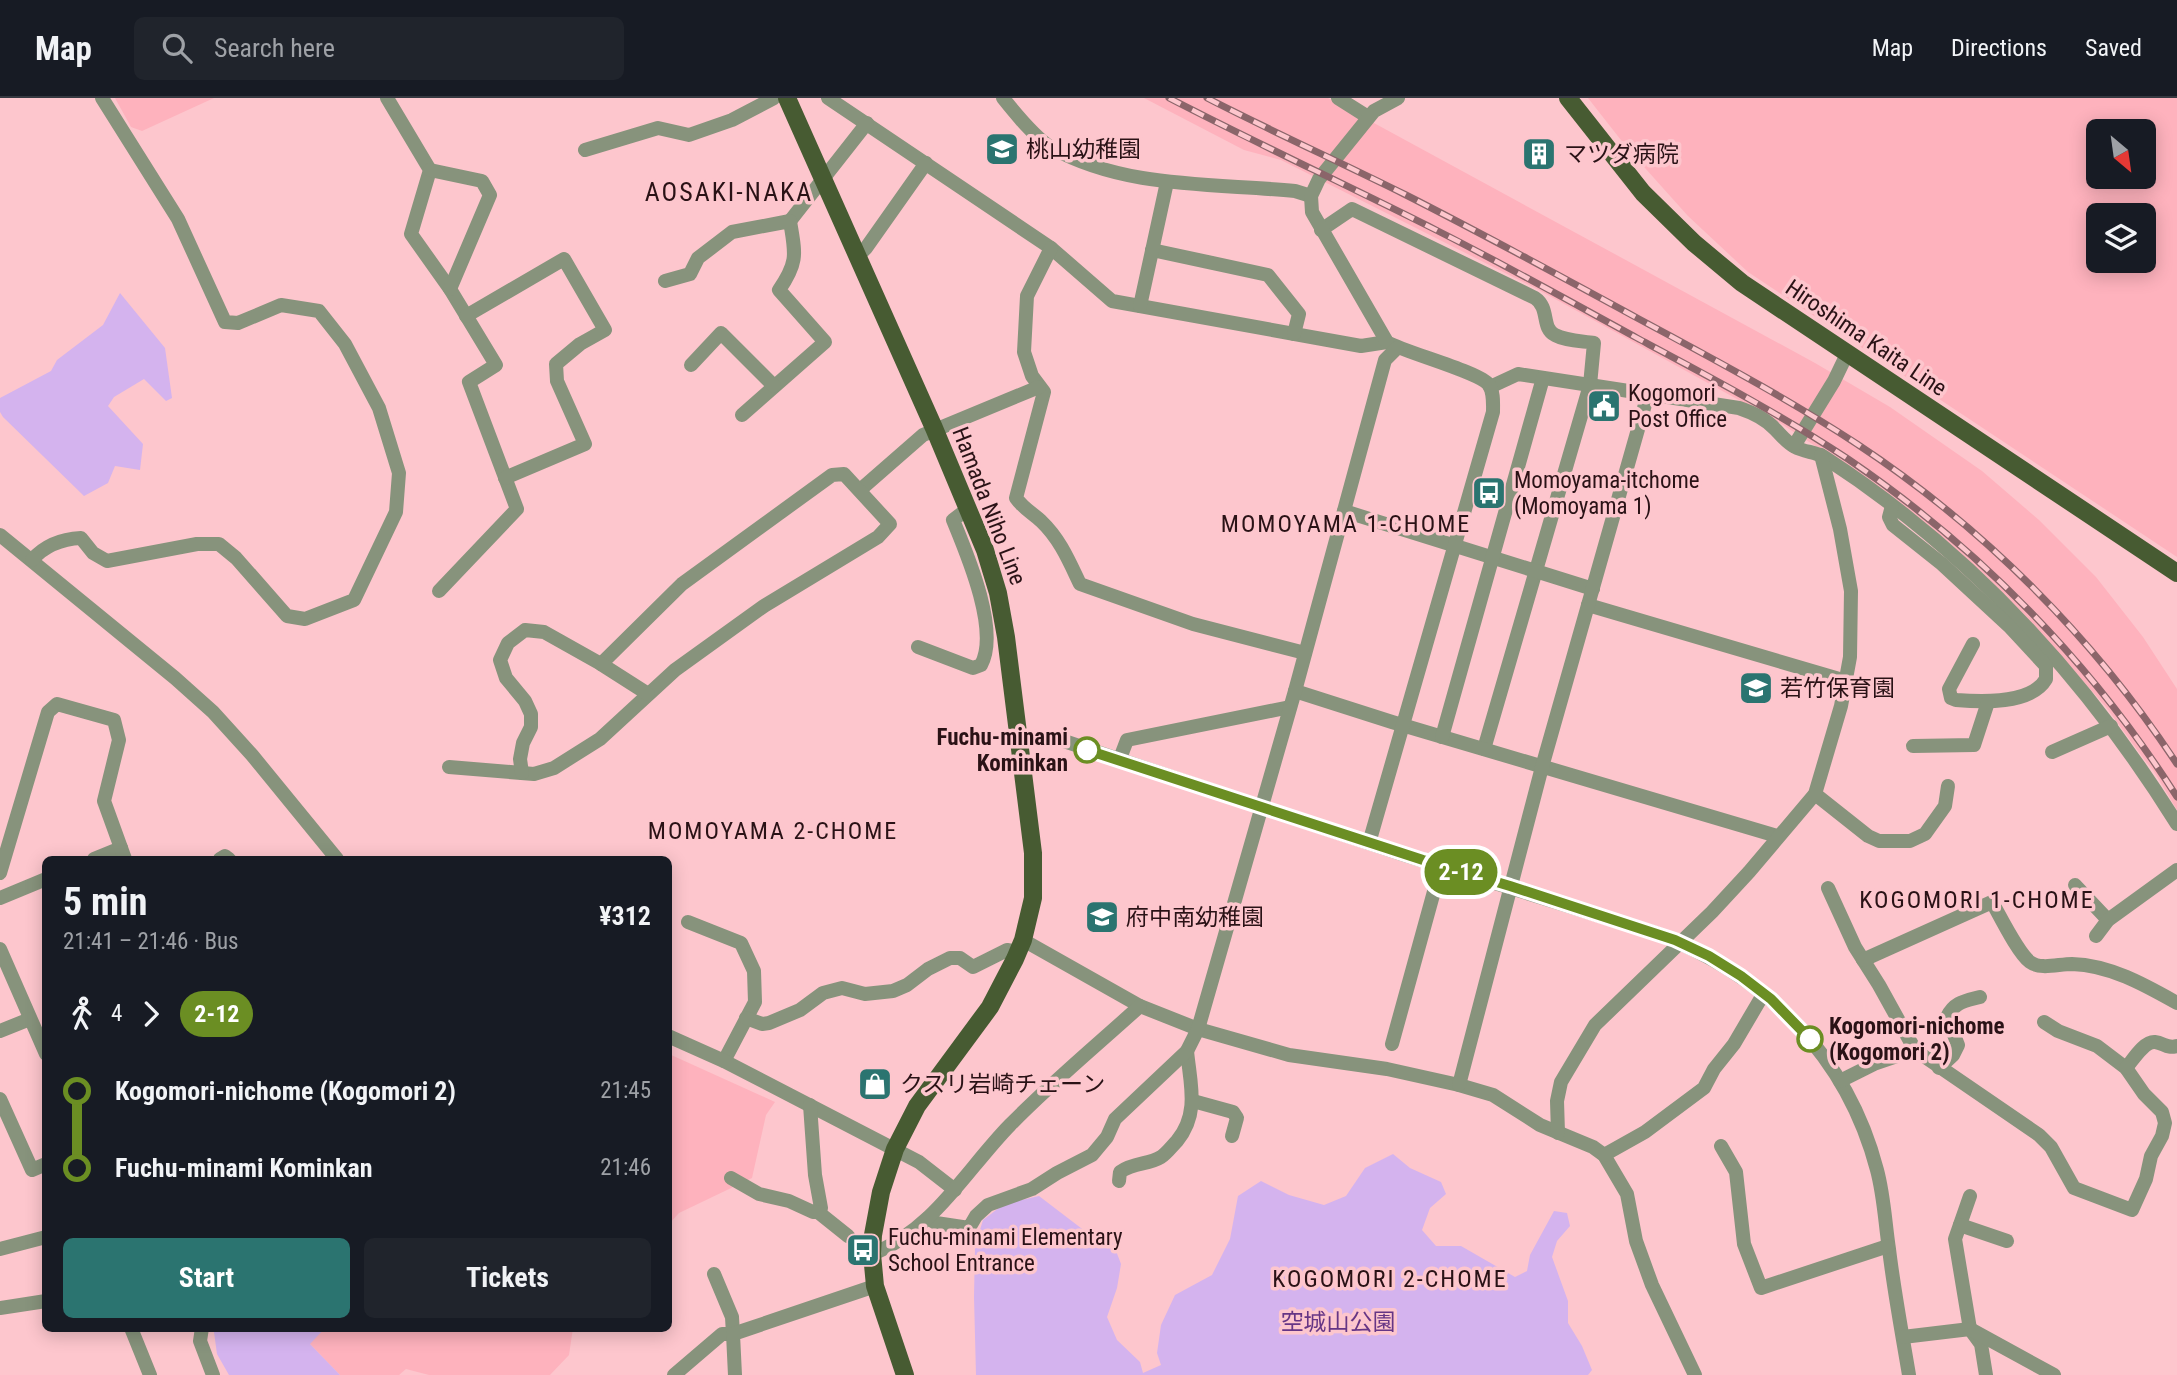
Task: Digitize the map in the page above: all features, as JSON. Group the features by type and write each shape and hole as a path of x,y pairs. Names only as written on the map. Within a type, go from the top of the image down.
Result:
{"main road":[{"name":"Hamada Niho Line","path":"787,98 969,508 998,593 1020,740 1033,876 1033,898 1021,946 990,1007 917,1106 895,1149 881,1192 872,1254 875,1286 905,1375"},
{"name":"Hiroshima Kaita Line","path":"1568,98 1643,193 1694,243 1742,284 2177,573"}],"street":[{"path":"32,559 42,547 81,538 93,553 107,561 197,544 219,544 236,558 287,616 305,619 354,600 397,512 399,473 379,408 345,344 319,311 281,305 238,323 226,322 178,219 102,98"},
{"path":"387,98 430,170 482,181 490,195 450,289"},
{"path":"585,150 657,128 690,135 732,120 774,98"},
{"path":"828,98 1051,248 1112,301 1361,346 1392,345 1470,373 1484,380 1490,387 1493,412 1369,843"},
{"path":"1003,98 1017,116 1050,147 1128,176 1167,182 1274,189 1311,196"},
{"path":"1338,98 1368,117"},
{"path":"1390,100 1368,117 1319,179 1311,196 1312,212 1321,230 1392,345"},
{"path":"665,281 690,274 698,258 732,232 790,221 867,124"},
{"path":"858,257 926,163"},
{"path":"430,170 411,234 450,289 496,365 469,382 517,509 439,591"},
{"path":"1140,306 1167,182"},
{"path":"1321,230 1352,209 1535,298 1545,308 1546,323 1553,334 1594,343 1590,385 1484,749"},
{"path":"743,415 825,342 779,290 790,274 795,257 790,221"},
{"path":"1051,248 1027,296 1024,352 1032,376 1044,393 1016,498 1062,544 1080,584 1193,624 1305,653"},
{"path":"1152,250 1268,275 1299,314 1294,334"},
{"path":"466,316 564,259 605,330 580,344 556,364 557,381 585,444 505,478"},
{"path":"691,365 721,333 774,386"},
{"path":"929,1218 936,1223 969,1228 976,1216 988,1205 1032,1189 1092,1155 1107,1137 1115,1119 1187,1051 1198,1029 1295,691 1385,360 1392,345"},
{"path":"1794,446 1834,381 1847,354"},
{"path":"1490,387 1518,374 1738,408 1768,423 1794,446 1821,455 1892,506 1955,557 2018,617 2111,726 2177,824"},
{"path":"1442,737 1543,378"},
{"path":"860,490 934,428 1039,387"},
{"path":"1459,1085 1542,766 1648,394"},
{"path":"1558,1133 1557,1101 1561,1082 1595,1025 1681,943 1749,872 1815,794 1842,706 1850,657 1852,591 1821,455"},
{"path":"449,767 534,774 554,768 600,739 675,670 764,606 877,537 890,524 844,474 832,475 682,584 601,664"},
{"path":"1892,506 1889,517 1893,525 1975,593 2010,626 2046,666 2046,679 2037,689 2009,700 1956,700 1949,693 1949,689 1973,644"},
{"path":"918,647 974,668 981,666 985,657 982,606 975,577 953,520 969,508"},
{"path":"1344,511 1593,589"},
{"path":"0,535 213,712 335,856"},
{"path":"1588,606 1846,681"},
{"path":"522,773 520,758 523,743 531,727 531,714 525,701 506,678 500,660 508,643 525,630 544,632 648,694"},
{"path":"1295,691 1777,836"},
{"path":"1913,746 1974,745 1988,702"},
{"path":"0,873 48,712 57,704 114,720 119,740 104,801 123,854"},
{"path":"1119,761 1127,740 1290,707"},
{"path":"2052,752 2111,726"},
{"path":"1020,740 1052,737 1681,943 1726,966 1764,993 1810,1039 1840,1081 1860,1119 1875,1163 1885,1209 1888,1246 1909,1375"},
{"path":"1815,794 1868,836 1879,841 1910,841 1925,834 1945,806 1948,786"},
{"path":"1392,1044 1441,866"},
{"path":"2096,936 2108,920 2177,870"},
{"path":"0,898 42,881"},
{"path":"2075,885 2108,920"},
{"path":"1828,888 1855,947 1915,1050 2039,1135 2051,1147 2074,1188 2132,1210 2146,1180 2151,1156 2162,1136 2165,1123 2162,1112 2144,1094 2126,1068 2097,1046 2058,1031 2044,1022"},
{"path":"1863,960 1992,902 2030,962 2042,966 2072,964 2096,967 2137,981 2177,1003"},
{"path":"688,922 741,943 754,971 755,1002 724,1061"},
{"path":"746,1018 762,1024 769,1023 800,1010 823,993 842,988 864,994 893,991 950,958 960,958 974,967 1021,946 1140,1006 1198,1029 1289,1055 1387,1069 1459,1085 1493,1096 1540,1125 1593,1147 1604,1155 1627,1194 1636,1241 1651,1285 1695,1375"},
{"path":"0,949 42,1046"},
{"path":"1604,1155 1645,1132 1703,1088 1734,1044 1764,993"},
{"path":"1939,1068 1953,1055 1958,1045 1947,1017 1951,1008 1960,1002 1980,997"},
{"path":"872,1254 886,1248 929,1218 1010,1125 1140,1006"},
{"path":"0,1031 30,1019"},
{"path":"672,1038 724,1061 895,1149 919,1162 955,1190"},
{"path":"2126,1068 2147,1044 2155,1042 2170,1048 2177,1046"},
{"path":"1840,1081 1874,1064 1915,1050"},
{"path":"1119,1181 1120,1172 1130,1166 1164,1156 1182,1134 1192,1113 1193,1101 1187,1051"},
{"path":"0,1099 32,1170 42,1166"},
{"path":"1193,1101 1233,1112 1237,1118 1232,1136"},
{"path":"810,1105 814,1175 821,1208 818,1212"},
{"path":"1721,1146 1736,1172 1744,1244 1761,1288 1888,1246"},
{"path":"731,1178 759,1194 818,1212 848,1236"},
{"path":"1970,1196 1955,1239 1970,1329 1981,1344 1986,1375"},
{"path":"1960,1225 2007,1241"},
{"path":"0,1250 42,1238"},
{"path":"714,1274 732,1317 735,1375"},
{"path":"674,1375 722,1334 733,1334 875,1286"},
{"path":"0,1308 42,1302"},
{"path":"1903,1337 1970,1329 2054,1375"},
{"path":"133,1332 150,1375"},
{"path":"201,1332 200,1341 213,1375"}],"shaded area":[{"path":"115,98 214,98 142,131 131,127"},
{"path":"1144,98 1328,98 1815,363 1890,407 1982,471 2039,520 2096,577 2143,637 2177,689 2177,810 2153,770 2106,707 2038,630 1840,462 1777,421 1537,289 1281,160 1244,150"},
{"path":"1588,98 2177,98 2177,557 1748,272 1688,216 1628,149"},
{"path":"672,1055 775,1102 766,1115 752,1178 679,1213 672,1221"},
{"path":"321,1332 572,1332 569,1355 550,1375 429,1375 406,1369 399,1375 340,1375 309,1343"}],"green space":[{"path":"120,293 165,348 172,398 166,401 144,379 114,397 108,406 143,444 140,470 115,466 108,483 84,496 3,417 0,412 0,398 51,371 57,360 103,325"},
{"name":"空城山公園","path":"1393,1154 1410,1168 1441,1182 1446,1194 1430,1208 1422,1230 1436,1246 1461,1246 1515,1277 1527,1271 1530,1255 1554,1211 1567,1213 1570,1226 1557,1241 1552,1257 1568,1301 1568,1323 1592,1370 1588,1375 976,1375 975,1246 983,1220 1004,1204 1039,1196 1094,1238 1113,1243 1121,1264 1117,1288 1107,1317 1117,1340 1140,1362 1143,1373 1161,1365 1157,1353 1161,1325 1175,1295 1212,1275 1230,1239 1238,1196 1261,1181 1289,1195 1324,1205 1346,1196 1365,1168"},
{"path":"214,1332 321,1332 310,1344 340,1375 229,1375 217,1354"}],"railway":[{"path":"1169,98 1488,257 1744,396 1848,459 1943,531 2030,611 2108,700 2177,797"},
{"path":"1207,98 1406,195 1750,379 1904,476 1992,549 2072,629 2145,717 2177,764"}],"bus line":[{"name":"2-12","path":"1087,750 1675,940 1709,956 1741,976 1771,999 1810,1039"}],"place":[{"name":"桃山幼稚園","path":"1002,149"},
{"name":"マツダ病院","path":"1539,154"},
{"name":"Kogomori Post Office","path":"1604,406"},
{"name":"Momoyama-itchome (Momoyama 1)","path":"1489,493"},
{"name":"若竹保育園","path":"1756,688"},
{"name":"Fuchu-minami Kominkan","path":"1087,750"},
{"name":"府中南幼稚園","path":"1102,917"},
{"name":"Kogomori-nichome (Kogomori 2)","path":"1810,1039"},
{"name":"クスリ岩崎チェーン","path":"875,1084"},
{"name":"Fuchu-minami Elementary School Entrance","path":"863,1250"}],"district":[{"name":"AOSAKI-NAKA","path":"729,192"},
{"name":"MOMOYAMA 1-CHOME","path":"1346,524"},
{"name":"MOMOYAMA 2-CHOME","path":"773,831"},
{"name":"KOGOMORI 1-CHOME","path":"1977,900"},
{"name":"KOGOMORI 2-CHOME","path":"1390,1279"}]}
